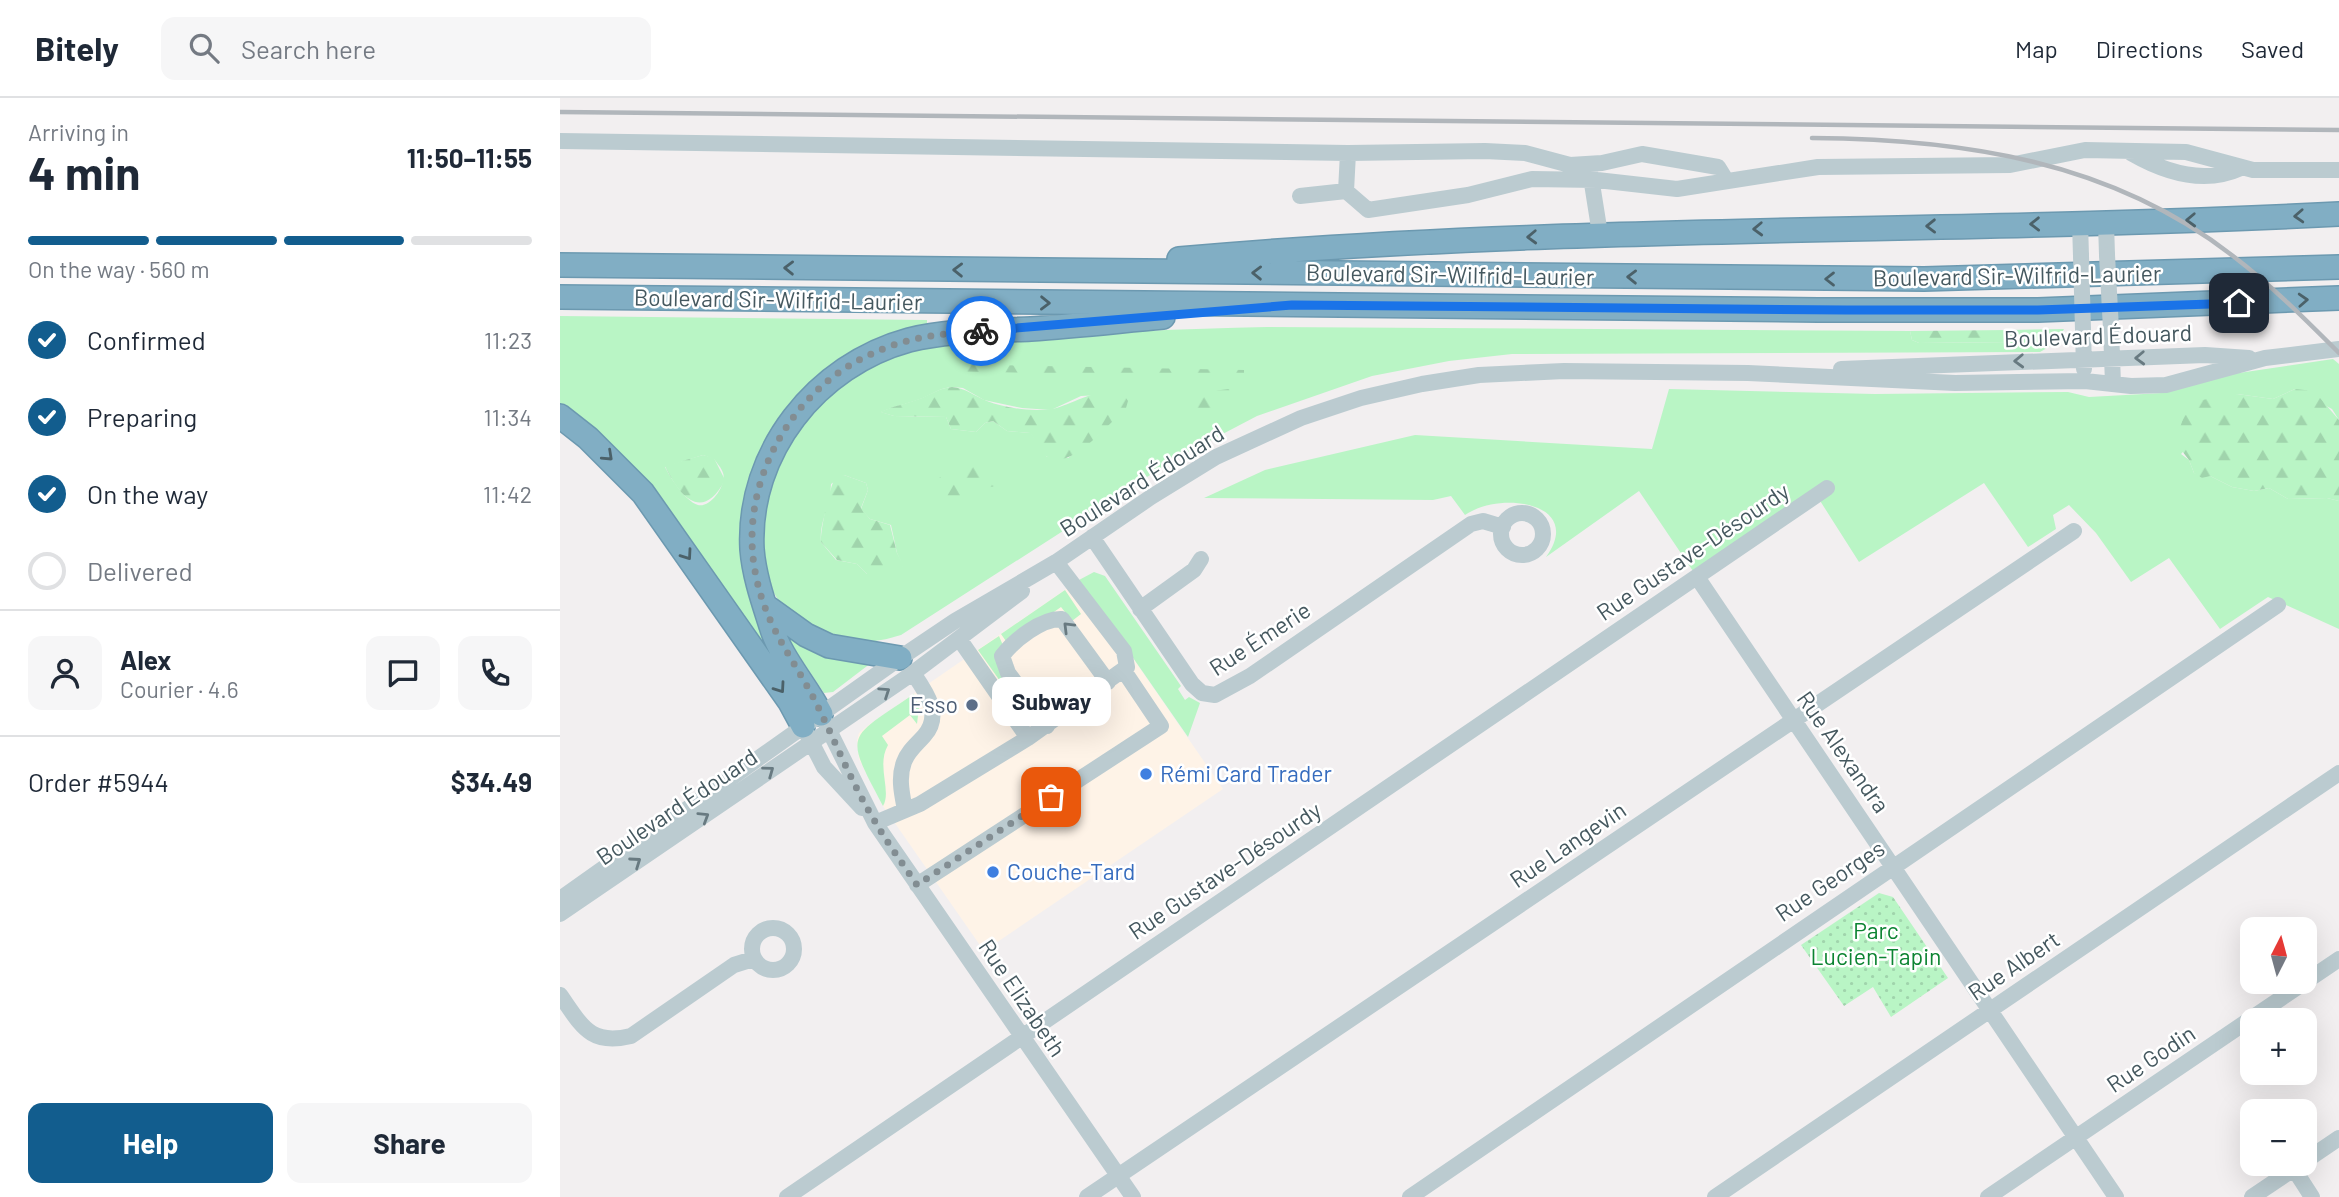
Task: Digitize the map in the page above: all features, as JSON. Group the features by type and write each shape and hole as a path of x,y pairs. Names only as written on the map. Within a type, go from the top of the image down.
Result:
{"highway":[{"path":"1051,271 1319,246 1600,234 2106,223 2339,214"},
{"name":"Boulevard Sir-Wilfrid-Laurier","path":"560,265 1924,279 2339,267"},
{"name":"Boulevard Sir-Wilfrid-Laurier","path":"560,297 2038,310 2339,298"},
{"path":"816,728 775,634 758,584 752,549 754,515 761,481 774,447 794,416 819,389 853,363 905,341 940,334 1292,305"},
{"path":"560,416 588,438 643,493 790,702 816,728"},
{"path":"767,607 806,635 829,646 907,666"}],"street":[{"path":"560,141 1348,153 1485,151 1525,153 1590,172 1677,189 1818,167 2010,165 2071,151 2172,151 2201,154 2241,168"},
{"path":"2126,150 2165,169 2203,176 2241,168 2339,170"},
{"path":"2165,169 2172,151"},
{"path":"1346,191 1348,153"},
{"path":"1300,196 1346,191 1368,210 1468,195 1532,179 1590,172 1642,154 1718,167 1726,180"},
{"path":"1590,172 1600,234"},
{"path":"2080,223 2085,381"},
{"path":"2106,223 2113,384"},
{"path":"2265,358 2339,349"},
{"name":"Boulevard Édouard","path":"1748,373 2205,355 2265,358"},
{"name":"Boulevard Édouard","path":"560,899 907,666 960,640 1056,562 1176,481 1243,444 1301,418 1390,391 1460,378 1539,372 1748,373 1955,383 2085,381 2166,384 2265,358"},
{"name":"Rue Gustave-Désourdy","path":"787,1197 1827,488"},
{"name":"Rue Émerie","path":"1092,537 1195,687 1206,694 1220,695 1471,524 1483,522 1503,527"},
{"name":"Rue Langevin","path":"1087,1197 2074,531"},
{"path":"1140,609 1194,570 1200,559"},
{"path":"875,823 920,804 1047,726 1124,671 1127,663 1124,651 1056,562"},
{"name":"Boulevard Édouard","path":"907,666 955,621 1056,562"},
{"name":"Rue Alexandra","path":"1697,577 2116,1197"},
{"name":"Rue Georges","path":"1410,1197 2278,605"},
{"path":"1047,726 1008,673 1002,656 1009,646 1051,618 1062,619 1108,682"},
{"path":"960,640 1028,738"},
{"path":"905,810 900,780 903,764 910,750 930,727 933,714 930,699 907,666"},
{"path":"917,885 1161,726 1124,671"},
{"name":"Boulevard Édouard","path":"560,915 816,728"},
{"name":"Rue Elizabeth","path":"816,728 875,823 1133,1197"},
{"name":"Rue Albert","path":"1715,1197 2339,773"},
{"path":"560,995 583,1027 595,1037 611,1041 631,1036 734,965 753,958"},
{"name":"Rue Godin","path":"1989,1197 2339,959"},
{"path":"2317,1153 2339,1138"},
{"path":"2252,1197 2284,1176"},
{"path":"2304,1176 2312,1197"}],"shaded area":[{"path":"1079,580 1223,789 984,951 883,806 859,759 857,740 859,733 870,724"}],"green space":[{"path":"560,316 927,320 927,330 854,356 753,482 768,640 761,645 560,408","holes":["703,455 714,459 722,471 723,483 713,499 703,505 688,499 665,467"]},
{"path":"1267,327 1910,331 1912,340 1919,343 2014,342 2009,330 2064,329 2056,343 2040,352 1512,354 1449,361 1372,376 1257,416 1175,459 901,635 867,642 837,637 797,618 788,611 772,589 764,563 762,533 766,503 788,444 820,400 877,361 907,350 957,342","holes":["952,387 963,388 984,400 1022,408 1051,410 1081,396 1118,394 1098,435 1068,458 1047,457 1031,433 1007,431 993,421 985,423 976,432 951,429 946,417 894,416 881,412","844,475 866,483 868,490 861,509 870,519 891,525 897,553 903,566 867,574 857,564 836,560 821,542 831,484"]},
{"path":"2009,330 2015,342 1919,343 1912,340 1910,331"},
{"path":"2333,359 2339,364 2339,420 2332,409 2295,389 2273,399 2237,394 2181,454 2189,460 2194,473 2210,476 2232,487 2254,491 2269,488 2288,499 2327,498 2339,501 2339,629 2268,597 2220,629 2169,558 2131,582 2096,533 2069,505 2053,515 2056,529 2028,547 1984,483 1859,562 1817,496 1697,577 1639,491 1546,557 1555,539 1555,524 1547,513 1534,506 1517,503 1480,507 1465,515 1451,496 1433,500 1204,498 1265,470 1415,435 1652,449 1669,389 1875,394 2068,392 2089,397 2162,393 2232,374"},
{"path":"947,364 1244,370 1244,378 947,371"},
{"path":"952,387 994,403 1027,410 1052,409 1091,395 1113,391 1122,394 1128,401 1126,408 1089,444 1066,458 1055,460 1044,454 1030,433 1007,431 993,421 985,423 976,432 951,429 946,417 894,416 880,412"},
{"path":"1229,389 1234,393 1232,400 1215,405 1208,412 1195,408 1193,397 1196,393"},
{"path":"2295,389 2314,391 2339,420 2339,501 2327,498 2288,499 2269,488 2254,491 2232,487 2210,476 2202,478 2194,473 2189,460 2175,442 2184,416 2202,400 2237,394 2273,399"},
{"path":"703,455 714,458 725,480 717,493 708,500 692,501 678,488 665,466"},
{"path":"986,462 999,468 1003,480 1000,485 977,490 951,507 936,503 932,490 942,475 954,467"},
{"path":"844,475 866,483 868,490 861,508 870,519 890,525 897,553 904,566 882,578 867,574 857,564 837,560 821,542 831,488 836,476"},
{"path":"1094,572 1105,576 1181,686 1178,689 1185,700 1189,697 1200,703 1188,737 1079,580"},
{"path":"1065,590 1081,614 1072,621 1061,607 1008,644 1001,634"},
{"path":"782,625 871,663 833,692 824,693 789,641"},
{"path":"999,636 1036,723 1032,726 978,650"},
{"path":"914,694 919,707 917,724 910,715 882,736 888,745 883,761 886,793 883,806 862,764 858,740 875,720"},
{"name":"Parc Lucien-Tapin","path":"1879,893 1893,897 1948,978 1891,1017 1873,987 1844,1006 1801,945"}],"railway":[{"path":"560,112 2339,130"},
{"path":"1812,138 1868,139 1979,151 2086,177 2137,198 2186,224 2233,256 2274,290 2339,353"}],"way so far":[{"path":"981,331 919,338 878,351 841,371 809,398 781,436 761,481 752,527 755,572 771,626 782,648 810,692 875,823 917,885 1051,797"}],"place":[{"name":"Esso","path":"972,705"},
{"name":"Rémi Card Trader","path":"1146,774"},
{"name":"Subway","path":"1051,797"},
{"name":"Couche-Tard","path":"993,872"}],"route":[{"path":"981,331 1292,305 2038,310 2239,303"}]}
